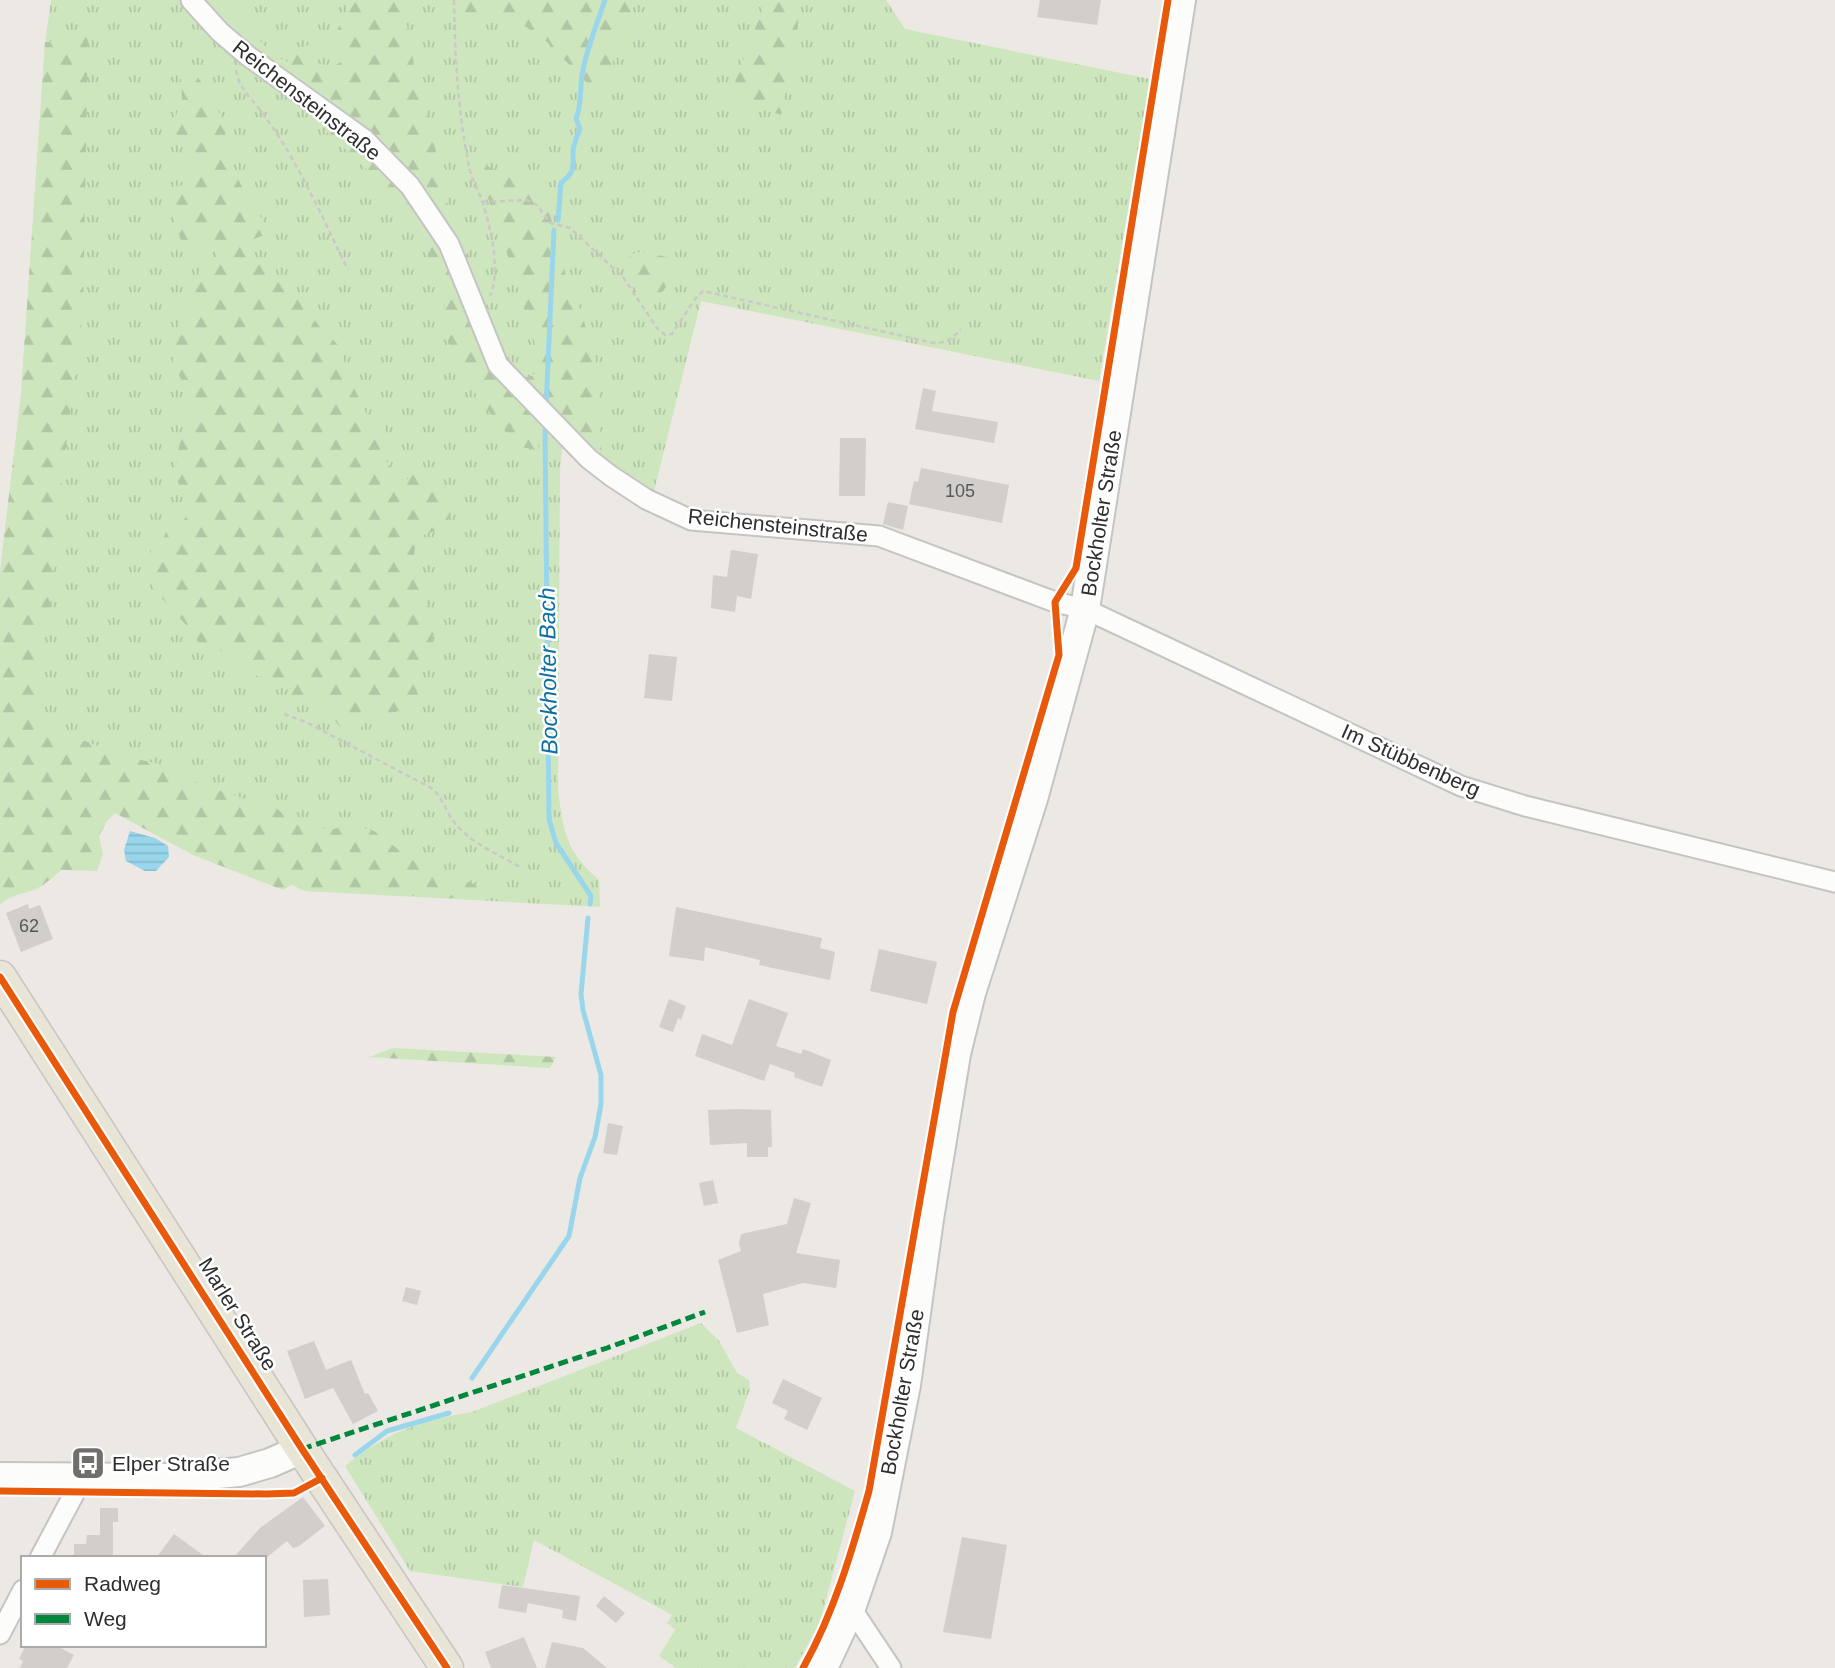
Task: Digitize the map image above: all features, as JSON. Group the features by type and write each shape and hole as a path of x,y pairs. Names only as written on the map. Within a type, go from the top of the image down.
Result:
{"main road":[{"name":"Marler Straße","path":"0,977 302,1449 447,1668"}],"street":[{"name":"Reichensteinstraße","path":"191,0 220,32 245,53 364,139 410,187 449,244 498,365 589,459 611,476 668,510 691,520 879,536 1055,602 1085,609"},
{"name":"Bockholter Straße","path":"823,1668 851,1608 877,1532 906,1385 942,1138 957,1055 971,993 1033,799 1085,609 1181,0"},
{"name":"Im Stübbenberg","path":"1085,609 1461,786 1525,806 1835,883"},
{"path":"0,1477 174,1478 239,1472 270,1464 302,1449"},
{"path":"41,1556 83,1477"},
{"path":"0,1634 21,1594"},
{"path":"851,1608 891,1668"}],"path":[{"path":"454,0 455,71 471,174 483,202 490,229 496,283 479,321"},
{"path":"245,53 236,70 242,89 283,141 348,270"},
{"path":"483,202 527,200 537,205 550,223 570,228 623,277 657,328 665,335 671,334 703,291 934,343 945,343 953,339 961,329"},
{"path":"284,714 308,723 433,789 453,821 463,831 520,867"}],"green space":[{"path":"51,0 886,0 905,29 1150,79 1099,381 701,301 654,491 619,473 564,428 560,469 558,789 568,840 579,860 599,880 600,907 305,891 101,797 0,759 0,572 21,395 45,43"},
{"path":"196,0 237,0 234,12 273,55 288,62 296,50 309,45 316,53 317,63 331,67 341,62 335,33 348,13 348,0 396,0 408,28 415,73 429,119 451,220 482,282 492,328 510,367 521,377 536,373 540,360 484,187 482,167 487,166 539,189 554,206 548,232 561,253 568,286 582,313 597,371 602,459 564,427 542,424 538,450 521,447 499,425 457,368 448,342 440,285 425,244 405,212 326,131 324,105 260,62"},
{"path":"444,0 636,0 608,74 596,92 544,39 523,25 447,14"},
{"path":"766,0 796,0 799,12 797,37 781,115 733,97 733,87"},
{"path":"88,32 83,313 58,530 52,560 54,584 50,607 43,619 38,657 37,708 43,725 121,755 162,765 186,778 247,800 274,806 284,815 312,828 333,829 352,825 374,831 420,866 483,887 476,899 305,891 293,884 283,890 193,855 115,813 99,836 103,854 97,871 62,870 38,888 14,896 0,905 0,572 21,395 45,43"},
{"path":"195,74 219,113 235,171 264,226 266,234 249,241 252,252 258,260 292,286 319,326 342,349 346,371 367,415 380,421 390,439 385,459 395,475 405,481 414,474 422,476 436,487 446,502 449,519 447,527 423,535 415,544 416,580 434,624 432,641 417,672 418,705 410,714 398,711 369,720 361,727 360,733 347,730 336,722 332,705 323,701 294,699 285,685 246,672 215,646 198,642 155,591 150,543 164,537 170,521 182,521 193,511 178,483 176,471 179,447 193,405 173,362 175,332 189,307 199,271 218,259 212,235 184,251 165,188 185,185 188,175 190,144 179,143 169,135 182,99 181,77"},
{"path":"642,252 672,258 675,267 663,290 650,300 638,292 629,275 630,254"},
{"path":"393,1048 556,1057 550,1068 369,1057"},
{"path":"701,1323 719,1341 737,1373 749,1380 750,1389 736,1428 855,1491 820,1622 795,1668 676,1668 659,1656 675,1630 667,1623 672,1615 534,1540 523,1587 410,1571 345,1466 375,1444 404,1430 435,1419 472,1412"}],"water":[{"path":"130,831 155,838 168,846 169,857 156,871 145,871 126,861 124,850"}],"building":[{"path":"1040,0 1101,0 1097,25 1037,17"},
{"path":"923,388 936,391 932,411 998,422 994,443 915,429"},
{"path":"840,438 866,438 865,496 839,496"},
{"path":"921,468 1009,485 1002,523 909,504 914,481 918,482"},
{"path":"888,502 908,506 903,530 883,524"},
{"path":"731,550 758,554 751,599 737,596 735,612 711,608 713,575 727,577"},
{"path":"649,654 677,657 672,701 644,698"},
{"path":"28,904 29,909 40,905 53,939 21,952 6,913"},
{"path":"676,907 822,938 820,948 835,952 830,980 759,965 760,960 705,947 704,961 669,956"},
{"path":"879,949 937,962 927,1004 870,991"},
{"path":"669,999 686,1006 673,1032 659,1027"},
{"path":"749,999 788,1013 776,1046 801,1054 803,1049 831,1060 822,1087 794,1077 795,1073 770,1064 764,1081 695,1056 702,1034 732,1045"},
{"path":"708,1110 771,1110 772,1147 768,1147 768,1157 747,1157 747,1143 710,1145"},
{"path":"608,1123 623,1126 617,1155 603,1153"},
{"path":"713,1180 718,1203 704,1206 699,1183"},
{"path":"794,1198 811,1203 796,1253 840,1260 836,1288 803,1283 763,1294 769,1325 737,1333 718,1260 741,1251 741,1234 787,1224"},
{"path":"406,1287 421,1291 417,1305 402,1301"},
{"path":"314,1341 326,1370 351,1360 365,1394 368,1393 378,1411 353,1424 333,1388 305,1399 287,1351"},
{"path":"783,1379 822,1398 807,1430 784,1419 788,1411 772,1403"},
{"path":"303,1497 325,1526 299,1546 293,1548 287,1541 266,1558 235,1556 260,1528"},
{"path":"100,1508 118,1508 118,1522 113,1522 113,1556 74,1556 74,1544 86,1544 87,1535 100,1535"},
{"path":"174,1534 204,1556 158,1556"},
{"path":"962,1537 1007,1545 991,1639 943,1632"},
{"path":"328,1579 330,1615 304,1617 303,1580"},
{"path":"502,1585 580,1596 576,1621 562,1618 563,1610 528,1603 526,1613 498,1608"},
{"path":"604,1596 625,1613 616,1623 596,1606"},
{"path":"524,1637 537,1668 491,1668 485,1652"},
{"path":"552,1642 583,1648 607,1668 545,1668"},
{"path":"25,1647 59,1647 74,1655 67,1668 20,1668 23,1661 19,1659"}],"waterway":[{"name":"Bockholter Bach","path":"558,220 561,183 573,168 573,149 580,129 576,118 583,69 605,0"},
{"name":"Bockholter Bach","path":"546,407 554,230"},
{"name":"Bockholter Bach","path":"545,426 549,819 556,843 591,896 590,904"},
{"name":"Bockholter Bach","path":"472,1378 569,1236 580,1178 595,1137 601,1104 601,1075 581,994 588,918"},
{"name":"Bockholter Bach","path":"355,1455 387,1431 449,1413"}],"marked path":[{"path":"302,1449 607,1348 705,1312"}],"cycle path":[{"path":"803,1668 833,1604 869,1491 953,1012 1059,655 1055,602 1076,568 1168,0"},
{"path":"0,977 302,1449 447,1668"},
{"path":"0,1491 294,1493 322,1478"}],"place":[{"name":"Elper Straße","path":"88,1463"}]}
